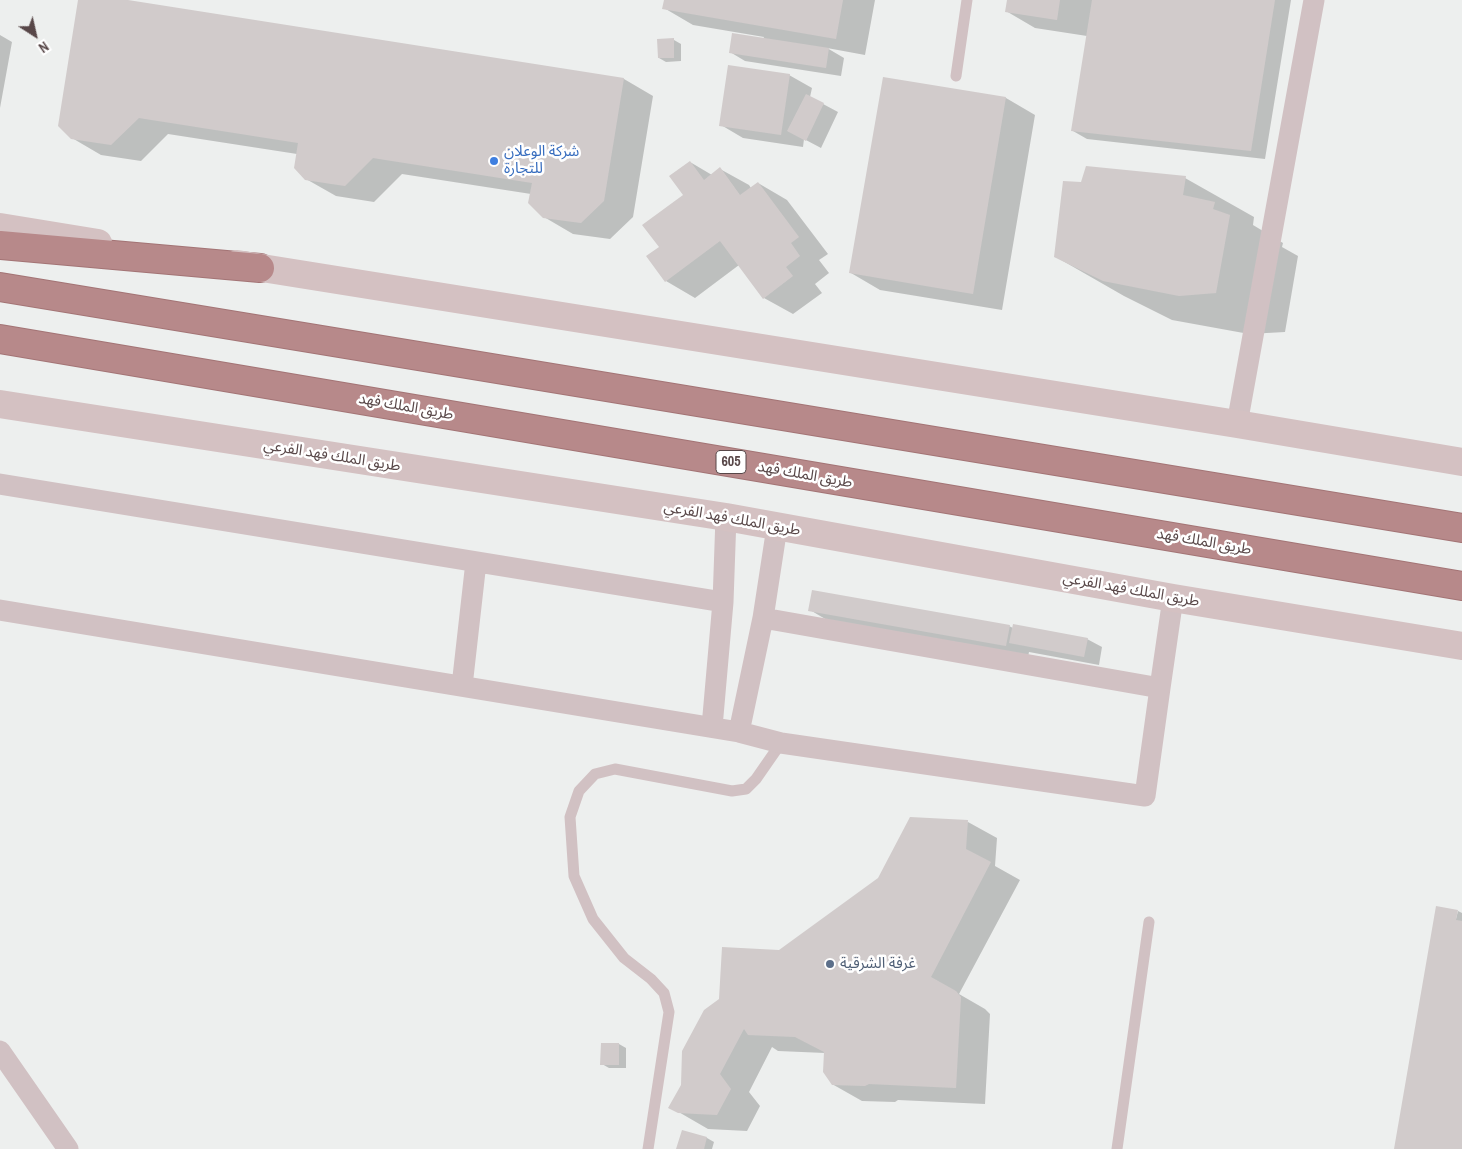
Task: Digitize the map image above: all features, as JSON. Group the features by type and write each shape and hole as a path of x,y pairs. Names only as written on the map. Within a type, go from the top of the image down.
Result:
{"highway":[{"path":"0,245 260,268"},
{"path":"0,287 1462,528"},
{"name":"طريق الملك فهد","path":"0,339 1462,586"},
{"path":"0,356 270,384"}],"main road":[{"path":"0,227 1237,424 1462,462"},
{"name":"طريق الملك فهد الفرعي","path":"0,404 726,517 1173,598 1462,646"}],"street":[{"path":"1237,424 1314,0"},
{"path":"0,484 723,602"},
{"path":"712,727 723,602 726,517"},
{"path":"739,732 763,618 777,527"},
{"path":"462,686 476,562"},
{"path":"0,610 712,727 781,742 1145,796 1173,598"},
{"path":"763,618 1160,688"},
{"path":"0,1051 68,1149"}],"lane":[{"path":"956,76 966,0"},
{"path":"648,1149 669,1012 664,994 651,979 624,958 593,919 574,876 570,817 580,791 594,774 616,769 732,792 746,789 756,779 781,742"},
{"path":"1117,1149 1149,922"}],"building":[{"path":"78,0 128,0 624,78 604,201 581,223 543,218 528,203 532,183 373,158 345,186 305,180 294,168 298,143 139,118 111,145 71,139 58,126"},
{"path":"664,0 843,0 836,39 662,9"},
{"path":"1007,0 1060,0 1057,20 1005,12"},
{"path":"1092,0 1275,0 1251,151 1071,131"},
{"path":"732,33 829,48 826,68 729,53"},
{"path":"674,38 674,58 658,58 657,39"},
{"path":"728,65 790,74 781,135 719,126"},
{"path":"883,77 1006,97 973,294 849,273"},
{"path":"806,94 824,103 806,141 787,131"},
{"path":"690,161 704,180 720,167 740,195 758,182 799,237 791,243 800,256 786,267 793,276 763,299 720,241 665,282 646,256 659,247 642,225 683,195 669,176"},
{"path":"1086,166 1186,176 1183,195 1215,202 1213,209 1230,215 1216,293 1179,296 1103,281 1054,257 1063,181 1081,182"},
{"path":"812,590 1010,625 1006,646 808,611"},
{"path":"1013,624 1088,638 1084,657 1009,643"},
{"name":"غرفة الشرقية","path":"910,817 968,820 966,849 991,862 931,977 956,991 961,997 956,1088 869,1084 865,1086 832,1085 823,1072 824,1052 795,1037 748,1035 744,1029 720,1074 731,1089 717,1115 678,1113 668,1108 681,1085 682,1051 704,1010 719,999 722,947 779,950 878,878"},
{"path":"1436,906 1458,910 1456,920 1462,921 1462,1149 1394,1149"},
{"path":"601,1043 619,1043 619,1065 600,1065"},
{"path":"682,1130 707,1137 704,1149 676,1149"}],"place":[{"name":"شركة الوعلان للتجارة","path":"494,161"},
{"name":"غرفة الشرقية","path":"830,964"}]}
